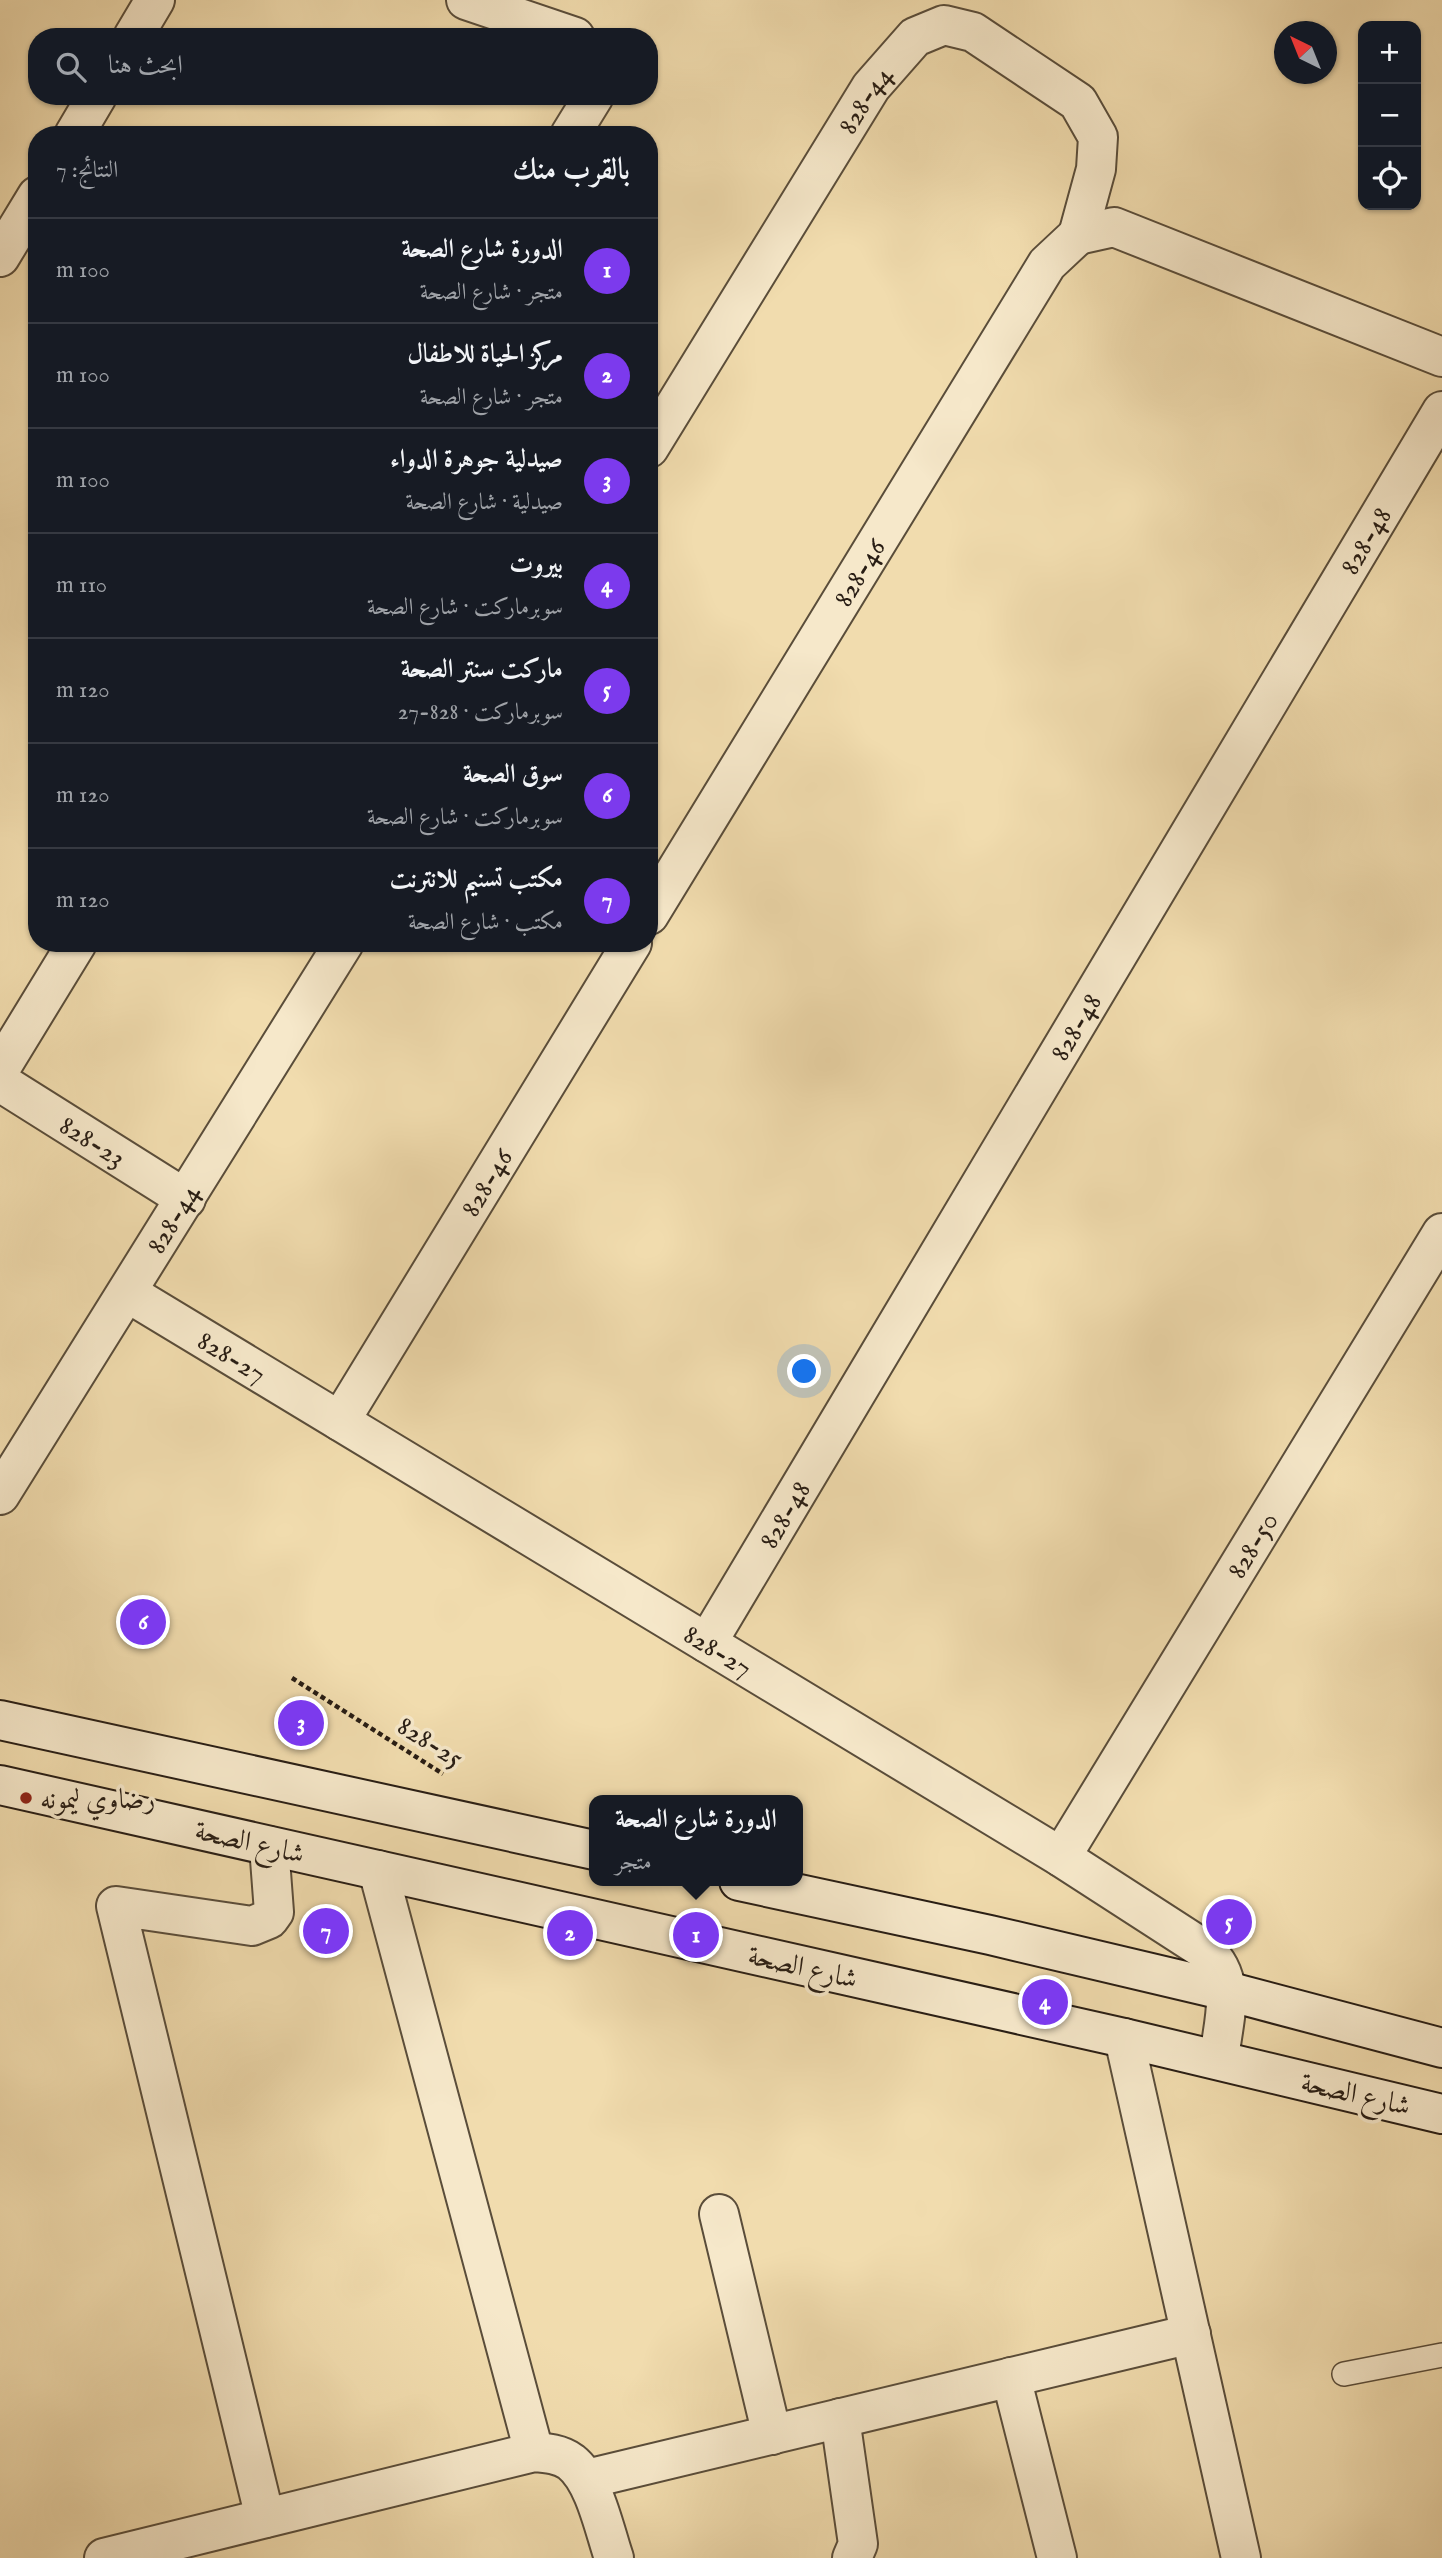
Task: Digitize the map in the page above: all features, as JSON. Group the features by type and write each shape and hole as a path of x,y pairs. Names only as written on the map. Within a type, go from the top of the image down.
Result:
{"street":[{"path":"138,28 155,0"},
{"path":"466,0 548,28"},
{"name":"828-44","path":"658,432 871,87 915,37 944,25 973,32 1078,102 1098,137 1096,170 1079,235"},
{"path":"79,126 92,105"},
{"path":"576,126 588,105"},
{"path":"0,257 28,211"},
{"path":"1079,235 1115,227 1442,357"},
{"name":"828-46","path":"658,900 1047,264 1079,235"},
{"name":"828-48","path":"707,1643 1442,411"},
{"path":"0,1069 72,952"},
{"name":"828-44","path":"0,1496 338,952"},
{"name":"828-46","path":"340,1421 627,952"},
{"name":"828-23","path":"0,1082 186,1199"},
{"name":"828-50","path":"1061,1857 1442,1233"},
{"name":"828-27","path":"128,1293 1061,1857 1205,1950 1222,1970 1227,1991"},
{"path":"0,1720 589,1849"},
{"name":"شارع الصحة","path":"0,1785 1124,2038 1442,2114"},
{"path":"265,2518 117,1906 252,1926 269,1919 274,1912 269,1846"},
{"path":"378,1870 534,2452"},
{"path":"762,1886 990,1935 1440,2044"},
{"path":"1219,2060 1227,1991"},
{"path":"1124,2038 1241,2558"},
{"path":"719,2214 772,2435"},
{"path":"587,2479 1191,2334"},
{"path":"1011,2377 1057,2558"},
{"path":"840,2418 858,2544 852,2558"},
{"path":"104,2558 534,2452 553,2454 570,2462 587,2479 614,2558"}],"lane":[{"path":"1344,2374 1442,2355"}],"path":[{"name":"828-25","path":"292,1678 454,1781"}],"place":[{"name":"سوق الصحة","path":"143,1622"},
{"name":"صيدلية جوهرة الدواء","path":"301,1723"},
{"name":"رضاوي ليمونه","path":"26,1798"},
{"name":"ماركت سنتر الصحة","path":"1229,1922"},
{"name":"مكتب تسنيم للانترنت","path":"326,1931"},
{"name":"مركز الحياة للاطفال","path":"570,1933"},
{"name":"الدورة شارع الصحة","path":"696,1935"},
{"name":"بيروت","path":"1045,2002"}]}
